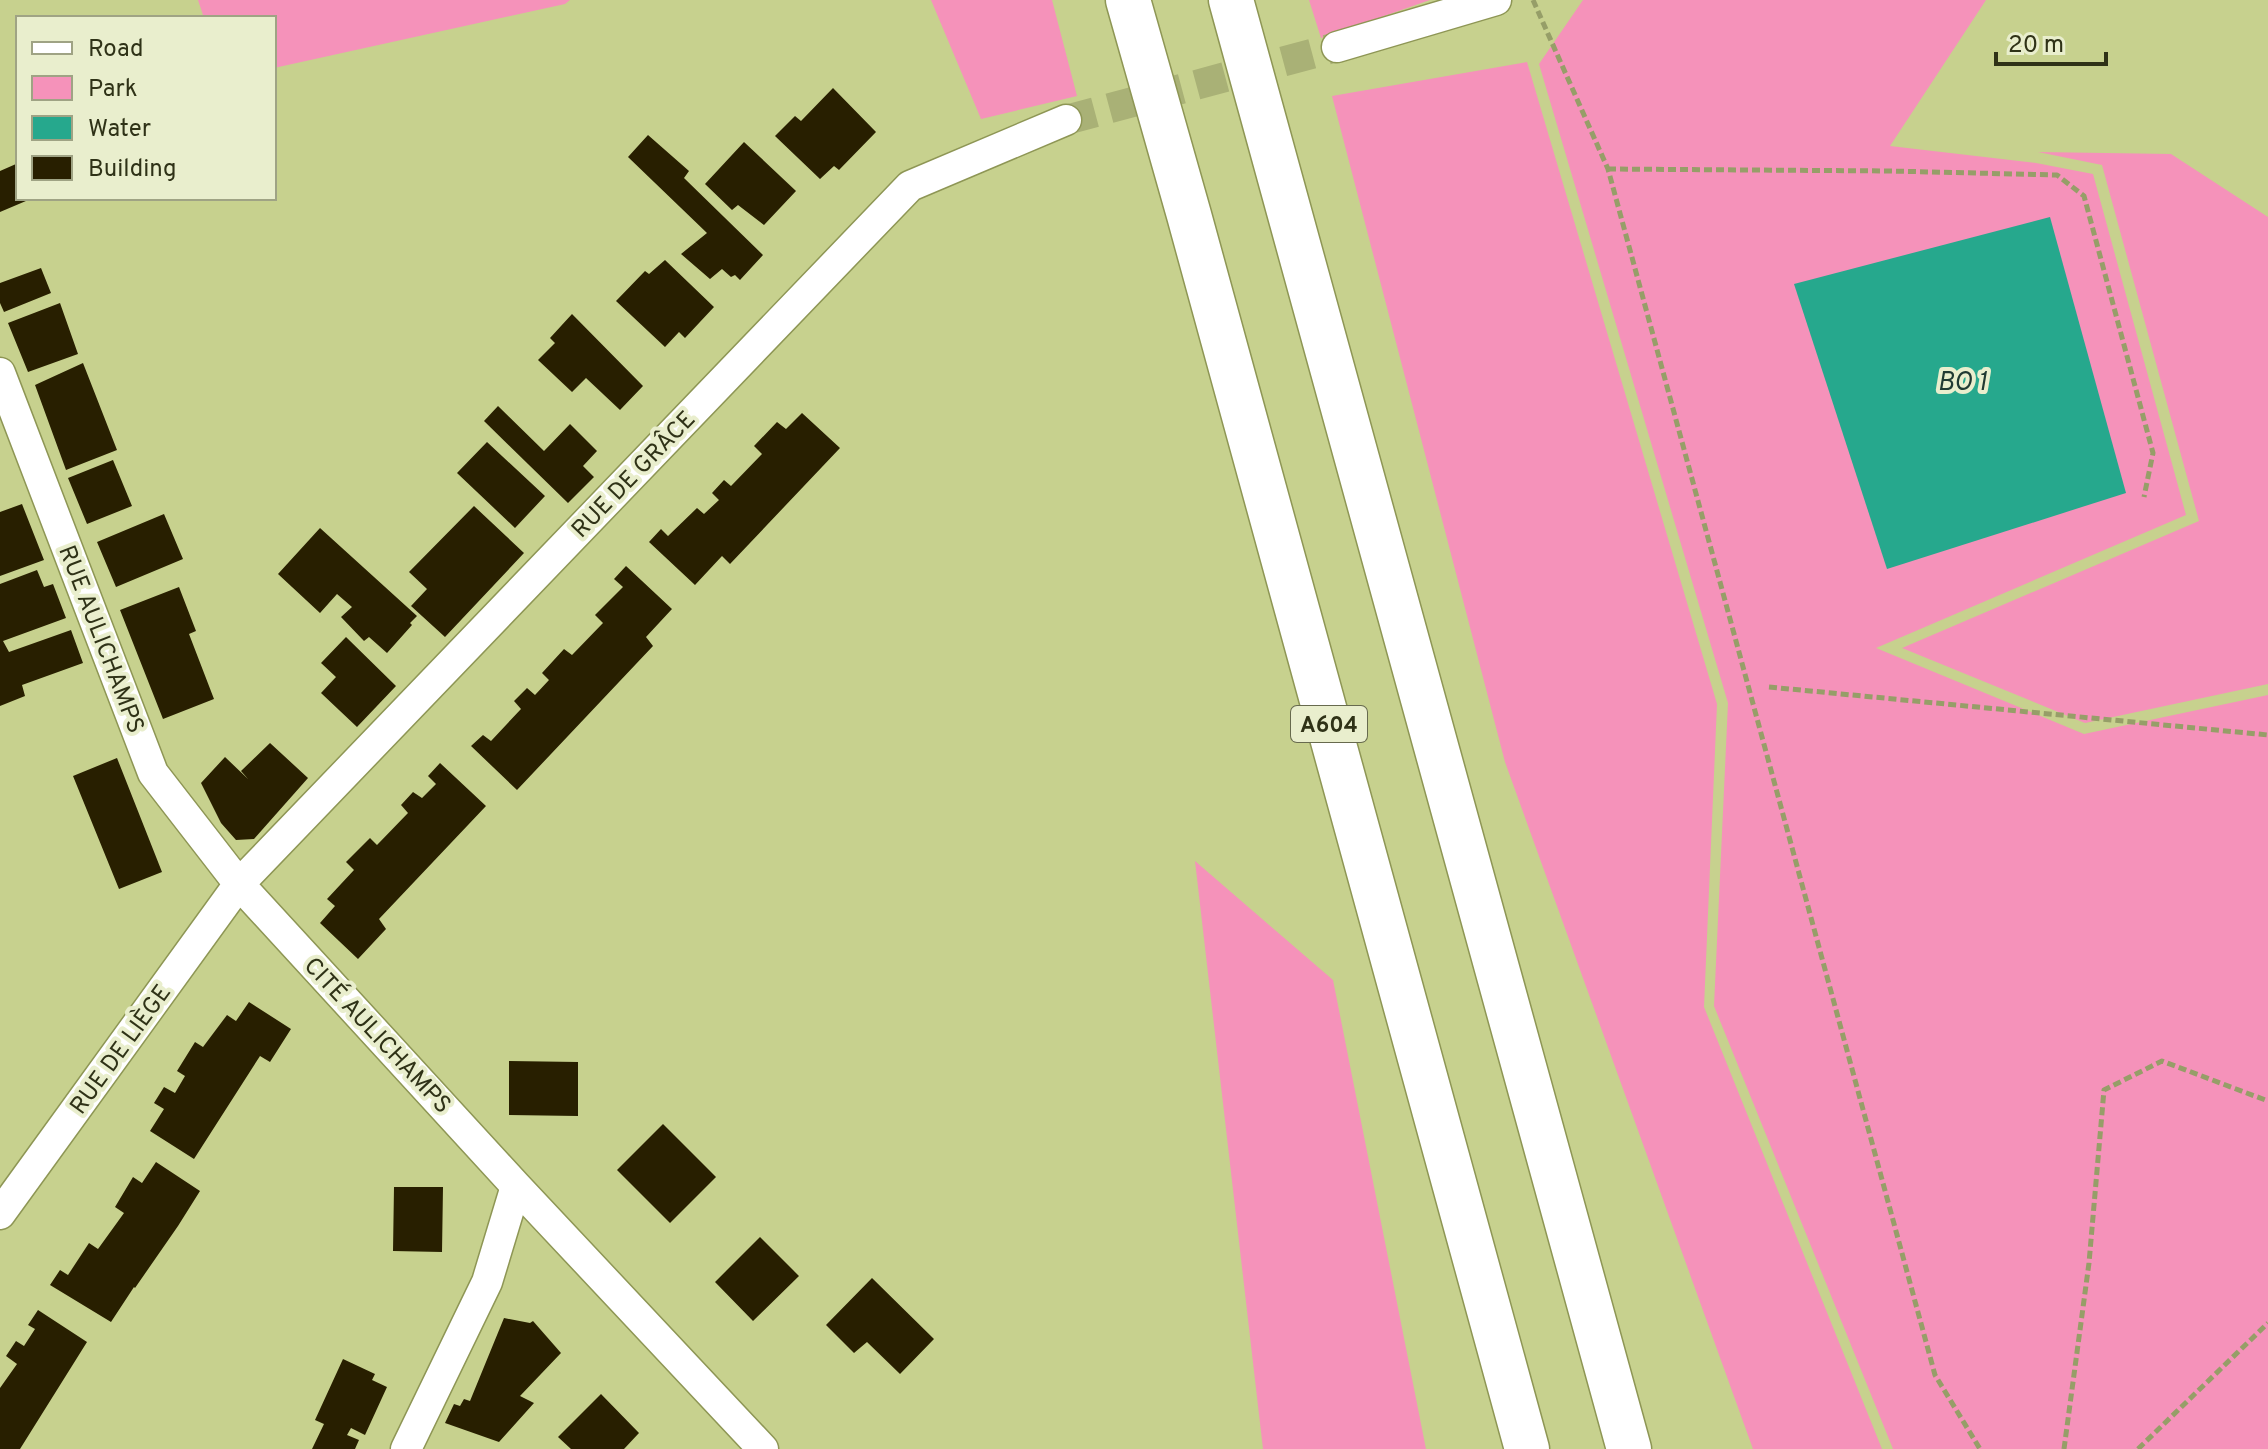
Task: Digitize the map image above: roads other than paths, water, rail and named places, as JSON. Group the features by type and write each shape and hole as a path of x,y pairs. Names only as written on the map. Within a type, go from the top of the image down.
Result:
{"highway":[{"name":"A604","path":"1128,0 1527,1449"},
{"path":"1231,0 1629,1449"}],"street":[{"path":"1337,47 1496,0"},
{"name":"RUE DE GRÂCE","path":"239,884 910,186 1066,120"},
{"name":"RUE AULICHAMPS","path":"0,373 153,773 239,884"},
{"name":"CITÉ AULICHAMPS","path":"239,884 763,1449"},
{"name":"RUE DE LIÈGE","path":"0,1214 239,884"},
{"path":"406,1449 487,1282 516,1186"}],"water":[{"name":"BO 1","path":"2050,217 2126,493 1887,569 1794,284"}],"tunnel":[{"path":"1066,120 1337,47"}]}
